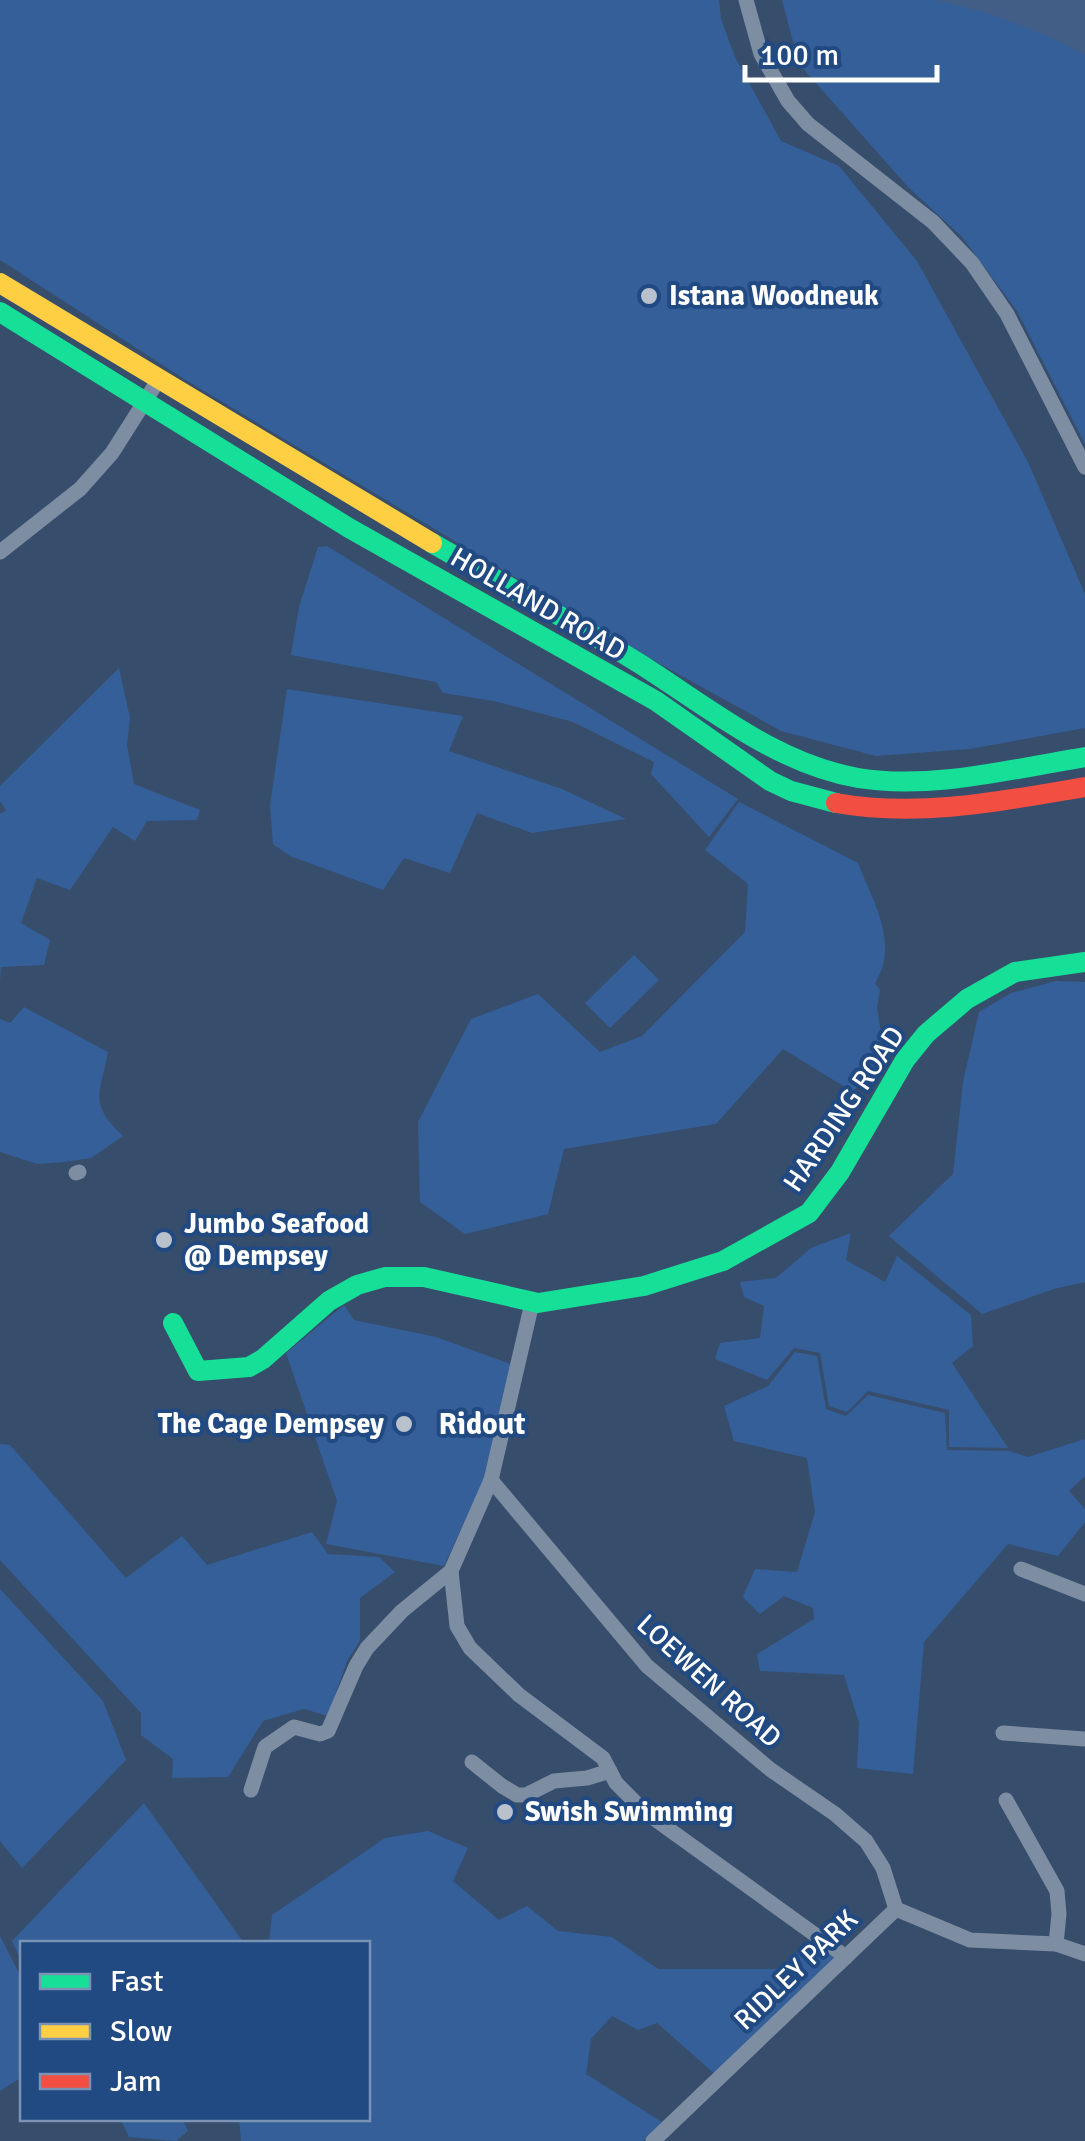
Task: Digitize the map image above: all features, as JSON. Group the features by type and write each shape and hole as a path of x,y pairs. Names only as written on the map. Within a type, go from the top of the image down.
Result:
{"main road":[{"name":"HOLLAND ROAD","path":"0,283 634,660 774,750 821,769 860,778 905,781 1085,758"},
{"name":"HOLLAND ROAD","path":"0,312 144,404 483,604 659,702 760,778 812,798 902,811 950,809 1085,787"},
{"path":"483,604 491,576"},
{"name":"HARDING ROAD","path":"173,1323 198,1371 249,1367 329,1302 357,1285 386,1276 424,1276 532,1303 561,1302 644,1286 723,1262 802,1218 840,1172 904,1060 926,1034 967,999 1015,972 1085,962"}],"street":[{"path":"746,0 761,54 788,101 808,124 933,222 972,264 1007,314 1085,467"},
{"path":"0,552 80,489 112,453 159,379"},
{"path":"251,1790 266,1747 294,1726 320,1734 328,1731 368,1648 402,1611 451,1571 490,1480 532,1303"},
{"name":"LOEWEN ROAD","path":"490,1480 661,1680 770,1770 835,1814 866,1842 883,1868 896,1909"},
{"path":"1020,1570 1085,1594"},
{"path":"451,1571 457,1626 470,1648 519,1695 603,1758 616,1784 645,1812 846,1957"},
{"path":"1003,1733 1085,1739"},
{"path":"472,1762 517,1795 526,1795 561,1779 587,1778 610,1771"},
{"path":"1006,1800 1057,1891 1060,1914 1056,1944"},
{"name":"RIDLEY PARK","path":"653,2141 896,1909 970,1940 1056,1944 1085,1954"}],"shaded area":[{"path":"0,0 719,0 721,19 735,57 781,141 839,166 917,261 1028,462 1085,594 1085,728 970,749 876,756 781,731 660,664 189,382 0,260"},
{"path":"782,0 1085,0 1085,444 1017,311 962,237 908,187 799,64"},
{"path":"935,0 1085,0 1085,55 1012,22"},
{"path":"327,546 738,799 709,837 651,774 654,762 573,722 494,701 443,693 436,682 291,655 299,607 318,547"},
{"path":"119,668 130,718 127,745 134,784 200,810 197,820 147,821 135,841 113,827 70,890 37,878 21,923 50,940 44,965 1,967 0,982 0,814 6,810 0,801 0,786"},
{"path":"287,689 463,716 449,751 562,789 626,819 532,833 477,813 450,873 404,858 383,890 290,856 273,844 270,805"},
{"path":"739,802 858,863 877,908 885,938 882,968 875,983 880,990 877,1007 884,1053 853,1092 783,1049 716,1124 564,1149 548,1214 465,1234 420,1202 418,1122 471,1019 538,994 600,1052 642,1036 745,932 748,884 705,850"},
{"path":"634,955 659,980 610,1028 585,1003"},
{"path":"1056,981 1085,982 1085,1282 982,1314 889,1236 953,1174 963,1082 979,1012 1011,993"},
{"path":"24,1007 108,1052 99,1098 105,1115 123,1136 91,1158 37,1164 0,1152 0,1019 10,1023"},
{"path":"851,1233 846,1260 885,1282 897,1256 971,1315 973,1346 952,1363 1008,1448 949,1447 949,1410 868,1391 847,1412 829,1406 820,1353 794,1348 767,1380 715,1359 720,1343 760,1338 764,1306 744,1297 740,1282 776,1278 811,1248"},
{"name":"The Cage Dempsey","path":"344,1305 354,1320 436,1337 511,1364 482,1484 444,1566 326,1544 337,1501 286,1353"},
{"path":"795,1352 817,1356 826,1409 846,1416 868,1395 945,1413 947,1450 1009,1451 1028,1457 1085,1439 1085,1476 1069,1491 1085,1509 1085,1522 1058,1556 1008,1544 924,1642 913,1774 857,1768 859,1723 844,1675 760,1671 757,1654 814,1619 813,1608 784,1596 760,1614 743,1597 755,1569 797,1572 815,1512 807,1458 734,1441 724,1406 768,1386"},
{"path":"0,1444 10,1445 126,1578 182,1536 207,1565 312,1532 328,1554 379,1557 395,1572 360,1598 360,1641 347,1661 328,1716 304,1709 263,1721 228,1777 172,1778 173,1759 141,1735 141,1713 0,1560"},
{"path":"0,1589 103,1701 126,1760 22,1868 0,1841"},
{"path":"144,1803 243,1941 20,1941 20,1959 12,1941"},
{"path":"428,1831 468,1848 453,1881 499,1920 527,1906 558,1931 612,1937 658,1969 784,1969 806,1941 836,1958 716,2075 657,2023 638,2030 612,2016 591,2039 586,2074 662,2122 643,2141 241,2141 239,2121 370,2121 370,1941 269,1941 272,1915 385,1838"},
{"path":"0,1936 20,1975 20,2078 0,2091"},
{"path":"121,2121 183,2121 188,2131 176,2141 129,2137"}],"traffic: fast":[{"path":"0,312 349,528 656,701 770,781 836,803"},
{"path":"432,543 612,646 742,731 827,771 886,781 943,780 1085,757"},
{"path":"173,1323 198,1371 249,1367 329,1301 357,1285 385,1277 424,1277 538,1303 644,1286 723,1261 809,1213 840,1172 905,1060 926,1034 967,999 1015,972 1085,962"}],"traffic: slow":[{"path":"0,283 432,543"}],"traffic: jam":[{"path":"836,803 930,808 1085,787"}],"place":[{"name":"Istana Woodneuk","path":"649,296"},
{"name":"Jumbo Seafood @ Dempsey","path":"164,1240"},
{"name":"The Cage Dempsey","path":"404,1424"},
{"name":"Swish Swimming","path":"505,1812"}],"district":[{"name":"Ridout","path":"482,1424"}]}
